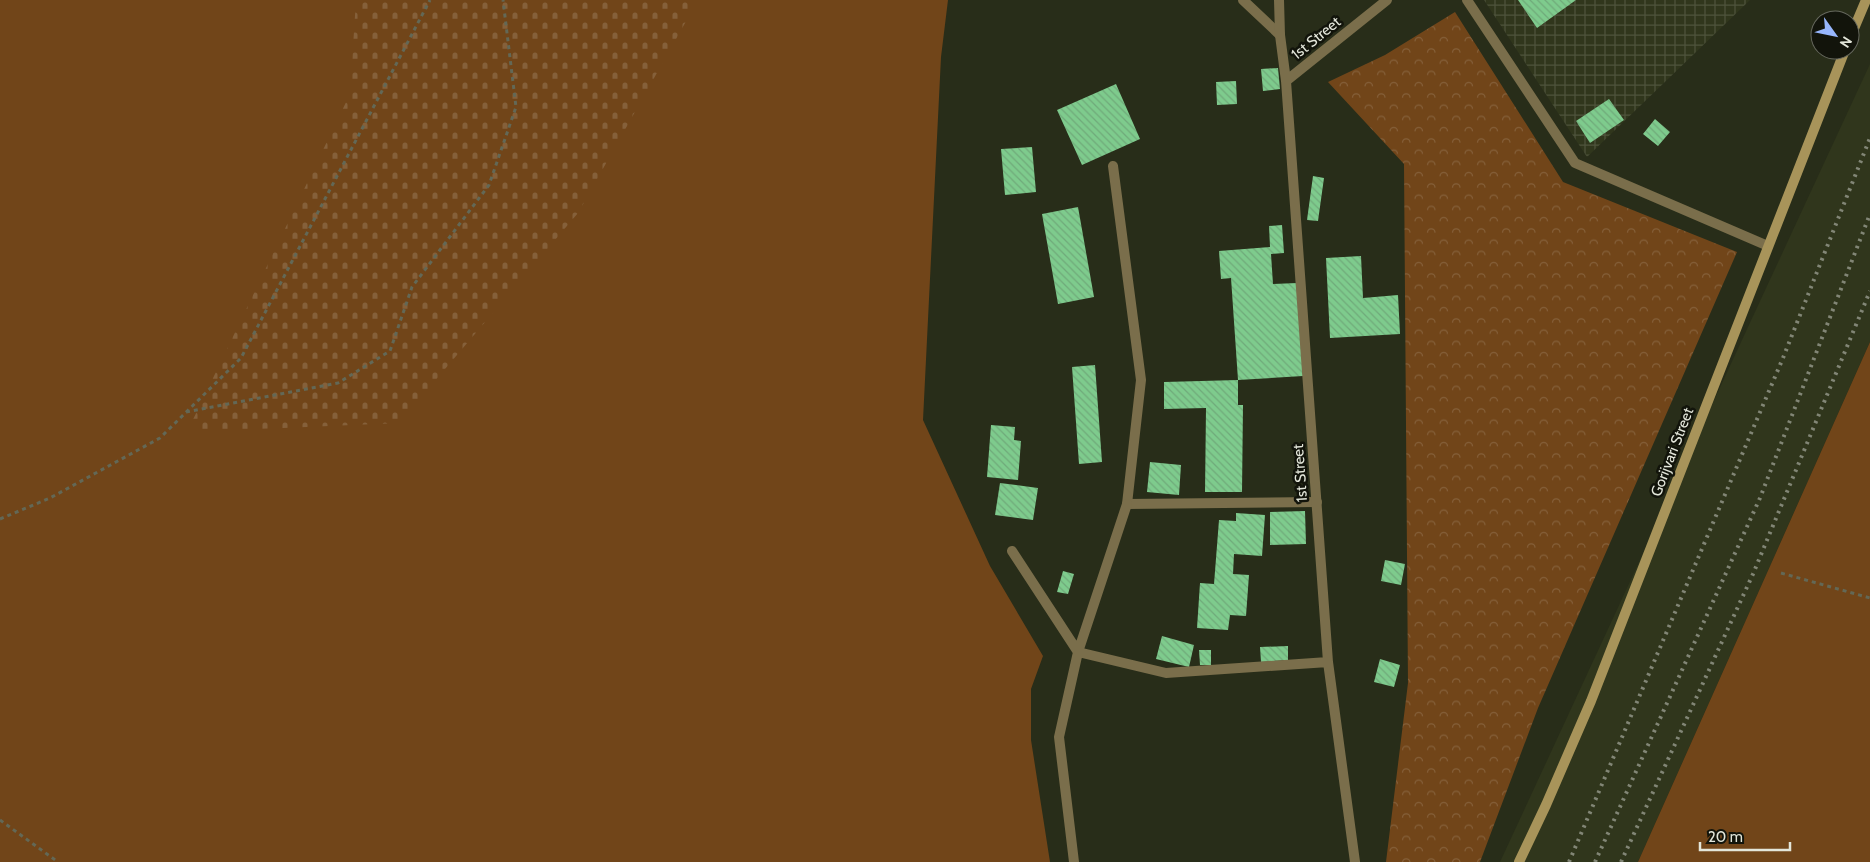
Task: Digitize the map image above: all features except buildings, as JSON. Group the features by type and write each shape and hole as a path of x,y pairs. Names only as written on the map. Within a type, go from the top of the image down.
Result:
{"main road":[{"path":"1860,14 1866,0"},
{"name":"Gorijvari Street","path":"1519,862 1591,701 1841,60"}],"street":[{"path":"1242,0 1280,35"},
{"name":"1st Street","path":"1279,0 1280,35 1286,80 1328,662 1355,862"},
{"name":"1st Street","path":"1286,80 1387,0"},
{"path":"1467,0 1575,163 1768,246"},
{"path":"1074,862 1059,737 1078,652 1127,504 1141,380 1113,166"},
{"path":"1127,504 1317,502"},
{"path":"1012,551 1078,652 1166,673 1328,662"}],"path":[{"path":"0,519 50,498 160,438 241,358 430,0"},
{"path":"185,412 338,383 390,351 412,286 489,185 516,107 503,0"},
{"path":"1781,573 1870,598"},
{"path":"0,820 58,862"}],"shaded area":[{"path":"1484,0 1750,0 1587,157"},
{"path":"1870,64 1870,342 1638,862 1500,862"}],"green space":[{"path":"0,0 948,0 941,57 923,420 990,566 1043,656 1031,689 1031,740 1050,862 0,862"},
{"path":"356,0 698,0 578,213 399,423 187,432 350,94"},
{"path":"1455,12 1563,182 1737,252 1538,708 1480,862 1386,862 1408,683 1404,164 1328,82 1385,55"},
{"path":"1870,342 1870,862 1638,862"}],"railway":[{"path":"1569,862 1783,358 1870,138"},
{"path":"1595,862 1760,498 1870,214"},
{"path":"1621,862 1753,574 1870,291"}]}
